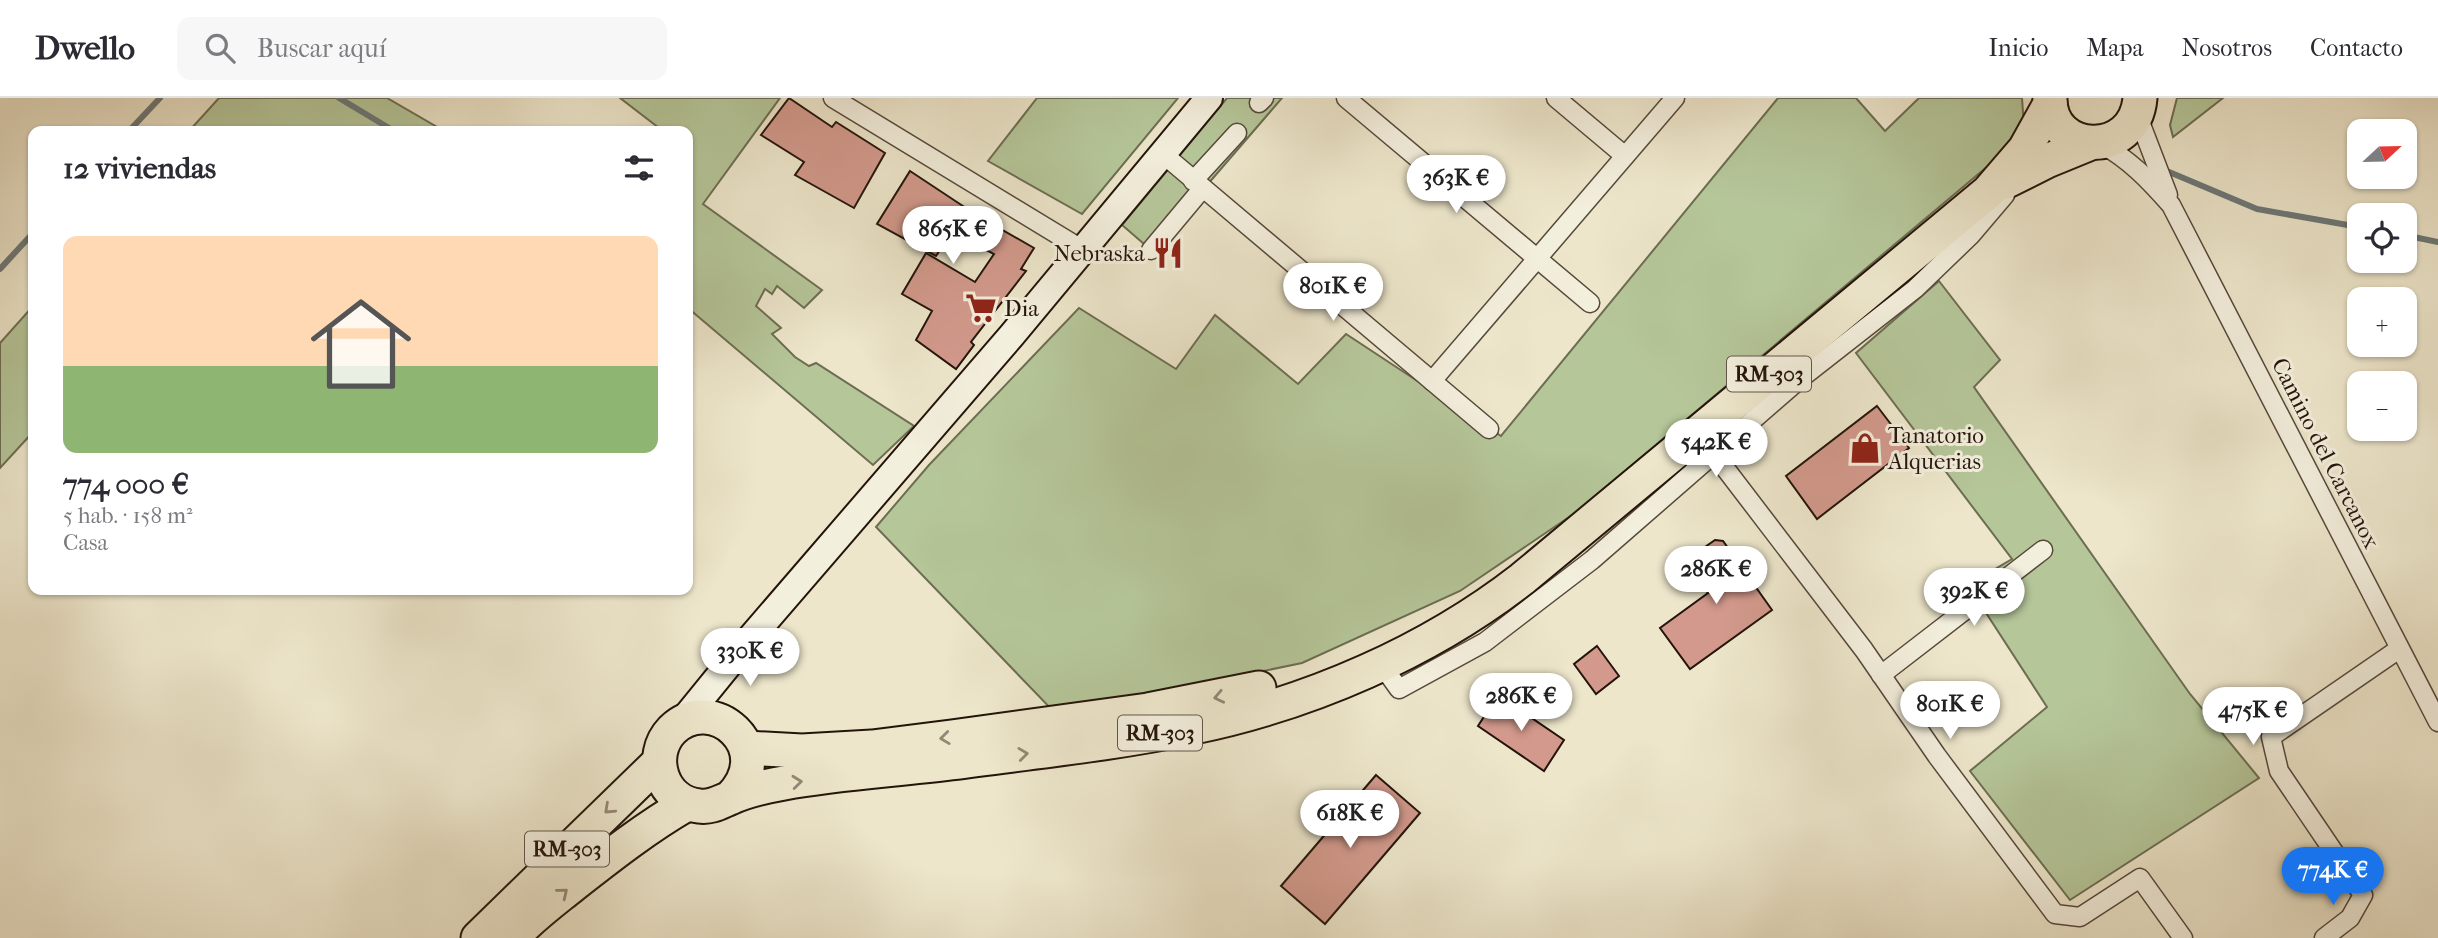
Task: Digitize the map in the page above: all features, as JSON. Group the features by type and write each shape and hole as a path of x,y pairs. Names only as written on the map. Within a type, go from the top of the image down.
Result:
{"highway":[{"name":"RM-303","path":"2049,100 2059,126 2079,140 2095,143"},
{"name":"RM-303","path":"512,938 526,923 601,863 659,820 687,804 710,806 731,797 785,783 1068,748 1195,727 1300,696 1381,664 1475,613 1550,555 1988,192 2025,149 2049,100"},
{"name":"RM-303","path":"1988,192 2027,170 2123,134 2132,125 2141,103"},
{"name":"RM-303","path":"478,938 659,762 665,740 681,723 705,718 737,737 802,751 872,747 1148,710 1242,692 1320,668 1393,639 1496,588 1550,555"},
{"path":"731,797 740,788 748,762 737,737"},
{"path":"659,762 667,787 687,804"}],"street":[{"path":"833,98 1083,250"},
{"path":"681,723 1209,98"},
{"path":"1346,98 1590,303"},
{"path":"1556,98 1625,156"},
{"path":"1432,381 1675,98"},
{"path":"2141,103 2171,205"},
{"path":"1151,250 1237,133"},
{"path":"2095,143 2124,157 2171,205"},
{"path":"1163,154 1489,429"},
{"path":"1381,664 1399,689 1485,642 1592,560 1800,379 1915,289 1971,234 2027,170"},
{"name":"Camino del Carcanox","path":"2171,205 2438,722"},
{"path":"1715,455 1881,675 1937,756 2055,914 2080,917 2140,878 2183,938"},
{"path":"1881,675 2043,550"},
{"path":"737,737 724,694 742,648"},
{"path":"2325,938 2350,918 2363,895 2279,771 2271,737 2399,649"}],"green space":[{"path":"219,98 387,98 435,126 194,126"},
{"path":"620,98 780,98 703,204 822,290 804,308 777,286 772,294 765,289 756,306 781,328 772,334 795,357 809,366 816,363 914,426 873,465 693,312 693,126 656,126"},
{"path":"1037,98 1178,98 1082,214 988,161"},
{"path":"1227,98 1282,98 1151,250 1122,225"},
{"path":"1778,98 1856,98 1885,131 1919,98 2022,98 2024,127 2001,155 1575,513 1460,591 1302,663 1056,714 876,527 929,465 1079,308 1176,369 1215,315 1298,384 1346,334 1501,436"},
{"path":"2177,98 2223,98 2173,137 2170,125"},
{"path":"1939,281 2000,360 1974,387 2190,694 2259,778 2070,900 1970,771 2047,707 1968,585 2012,559 1856,353"},
{"path":"28,312 28,437 0,468 0,343"}],"building":[{"path":"789,98 832,127 836,122 885,153 854,208 795,175 804,162 761,135"},
{"path":"910,171 978,216 1034,248 1021,269 1026,271 971,342 974,345 956,369 916,340 932,311 902,294 926,253 975,282 994,254 952,232 936,256 877,224"},
{"path":"1877,406 1909,448 1817,519 1786,476"},
{"path":"1715,540 1723,541 1772,610 1690,669 1660,628 1708,593 1685,561"},
{"path":"1597,646 1619,676 1596,694 1574,664"},
{"path":"1498,695 1564,740 1544,771 1478,726"},
{"path":"1376,775 1420,813 1325,924 1281,886"}],"waterway":[{"path":"134,126 160,98"},
{"path":"339,98 386,126"},
{"path":"2162,169 2257,209 2347,225"},
{"path":"0,269 28,238"},
{"path":"2417,238 2438,242"}],"place":[{"name":"Nebraska","path":"1168,253"},
{"name":"Dia","path":"981,308"},
{"name":"Tanatorio Alquerias","path":"1865,448"}]}
